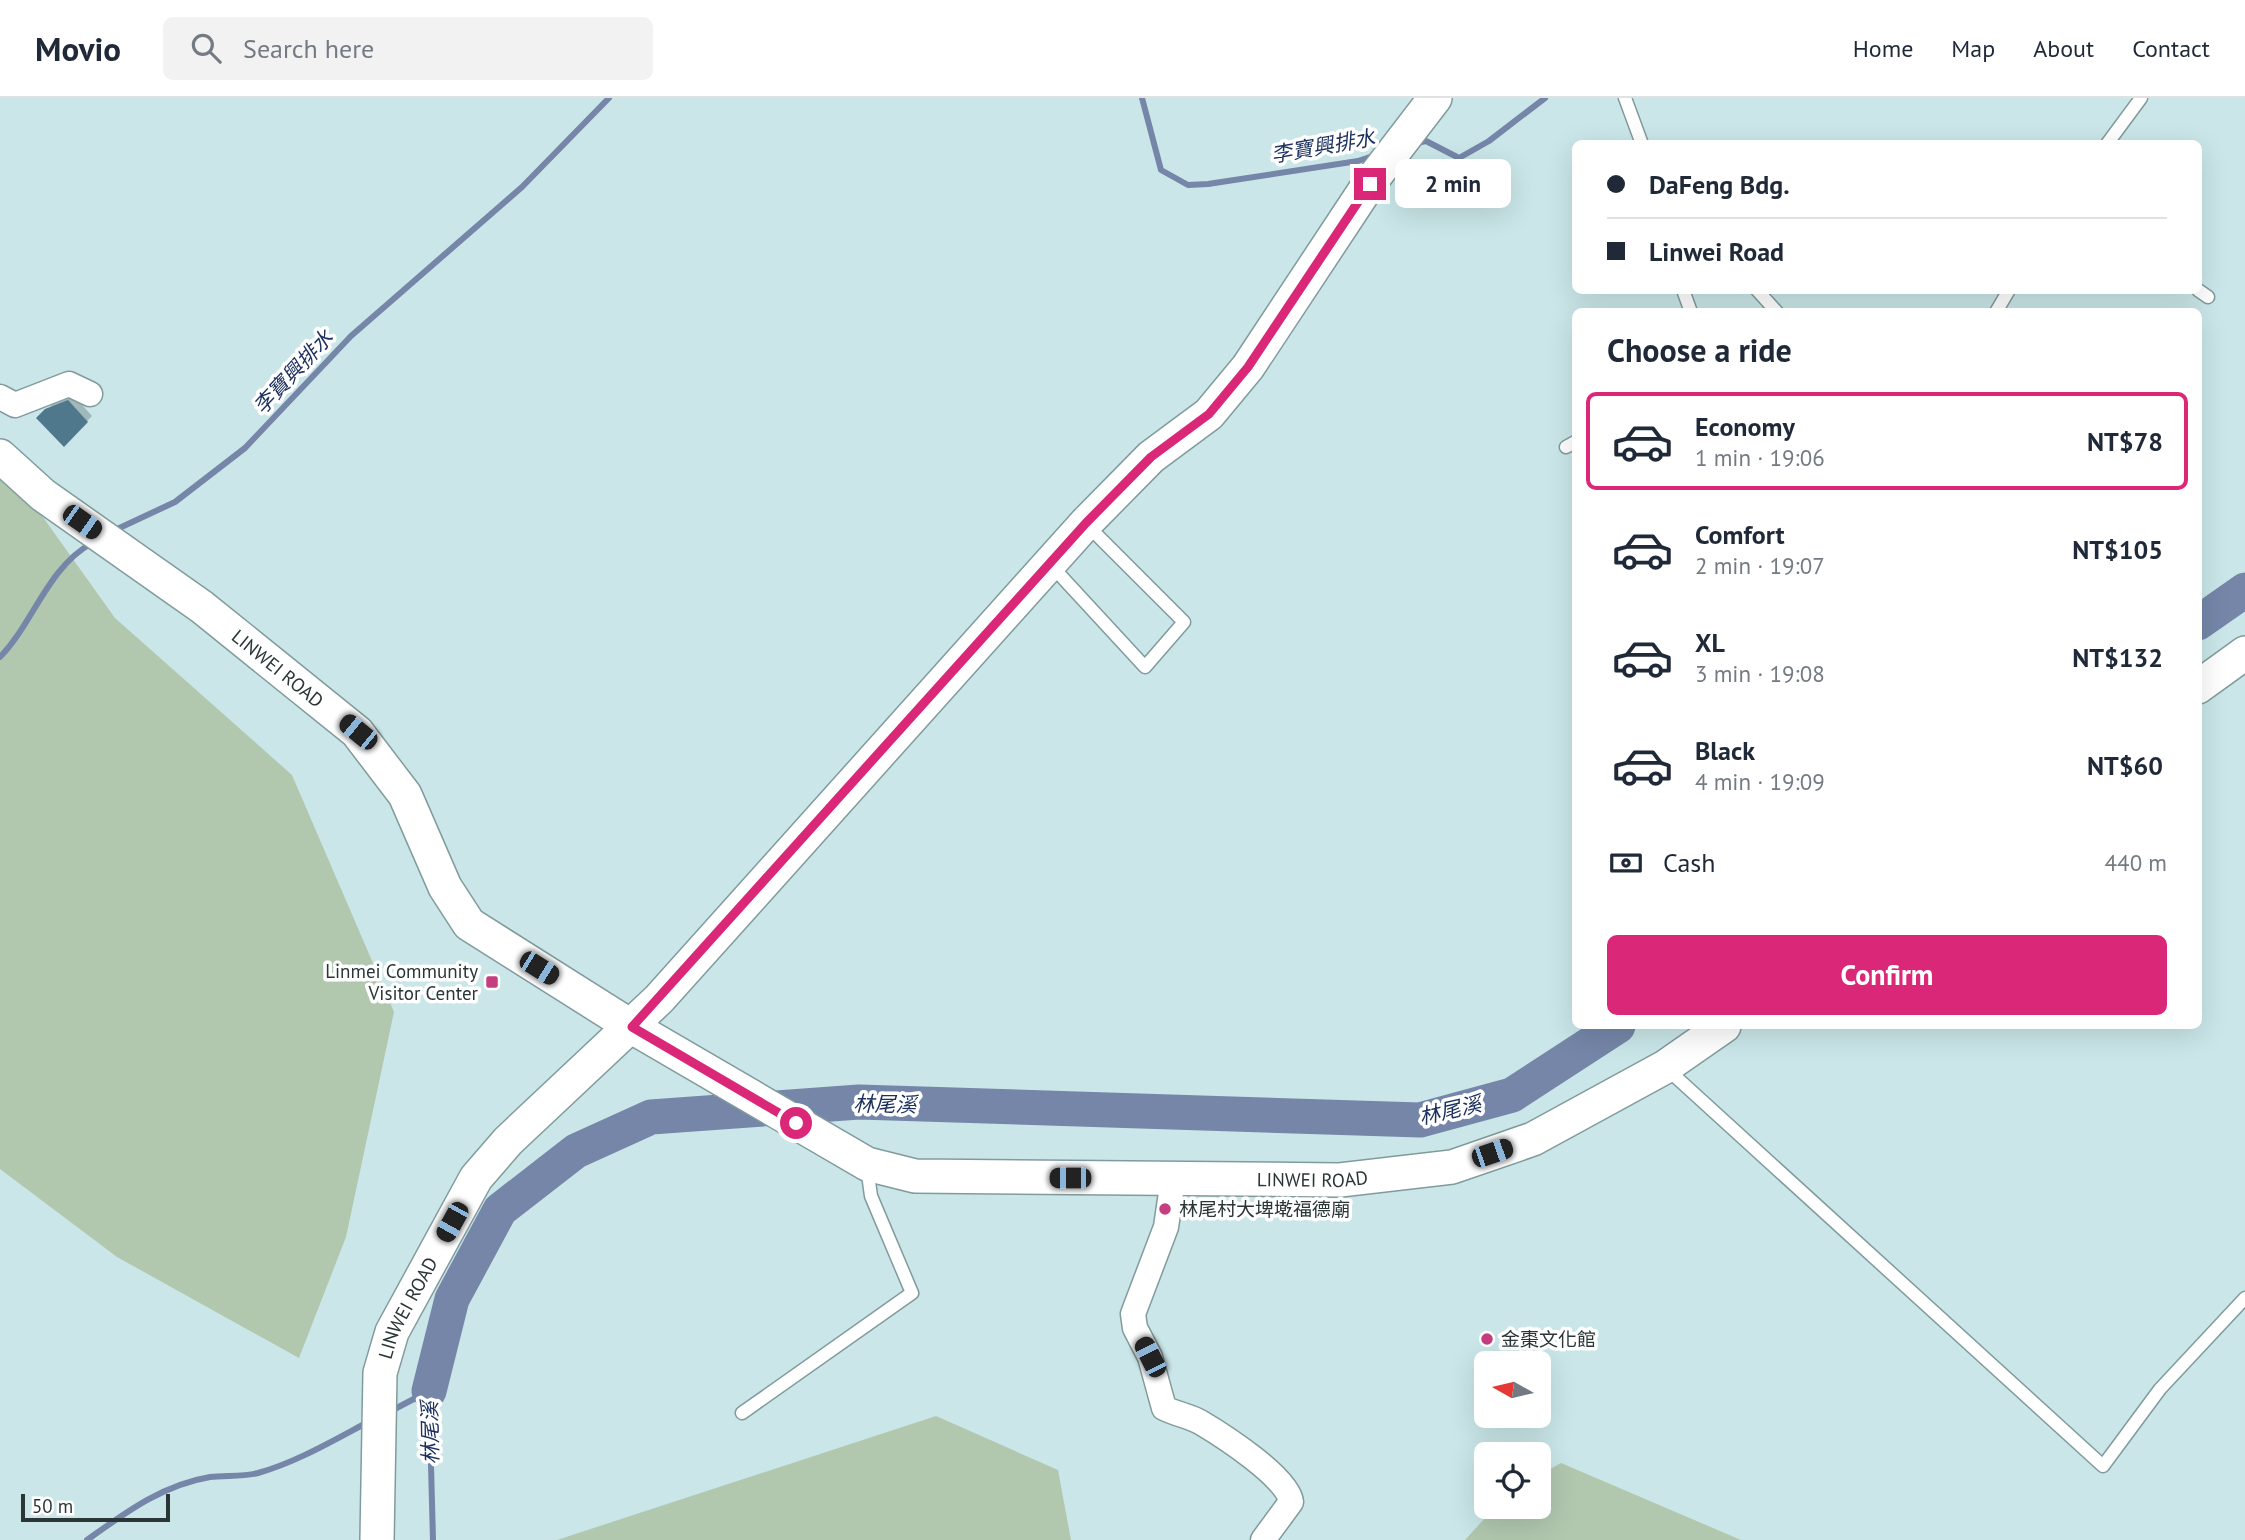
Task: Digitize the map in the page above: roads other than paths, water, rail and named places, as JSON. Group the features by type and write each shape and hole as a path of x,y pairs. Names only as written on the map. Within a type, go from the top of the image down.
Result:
{"street":[{"name":"LINWEI ROAD","path":"377,1540 380,1373 392,1332 476,1178 508,1141 632,1027 1086,523 1151,457 1209,414 1248,367 1370,184 1435,98"},
{"path":"0,397 15,405 69,384 90,394"},
{"name":"LINWEI ROAD","path":"0,456 43,495 202,607 358,732 405,795 445,887 469,924 632,1027 867,1164 915,1176 1340,1180 1452,1167 1533,1139 1665,1067 1720,1029"},
{"path":"2202,684 2245,653"},
{"path":"1173,1179 1166,1227 1133,1314 1136,1328 1150,1357 1164,1408 1198,1421 1265,1466 1290,1493 1291,1502 1263,1540"}],"lane":[{"path":"1625,98 1641,140"},
{"path":"2110,140 2141,98"},
{"path":"1761,294 1773,308"},
{"path":"1049,563 1145,667 1184,622 1086,523"},
{"path":"1665,1067 2103,1466 2160,1389 2245,1298"},
{"path":"742,1413 912,1293 871,1196 867,1164"}],"waterway":[{"name":"李寶興排水","path":"113,531 175,502 245,448 351,336 522,187 609,98"},
{"name":"李寶興排水","path":"1142,98 1161,170 1188,185 1358,161 1376,155"},
{"name":"李寶興排水","path":"1417,143 1426,141 1459,158 1489,141 1545,98"},
{"name":"李寶興排水","path":"0,657 63,566 92,543"},
{"name":"林尾溪","path":"2202,620 2245,590"},
{"name":"林尾溪","path":"429,1391 452,1299 500,1210 576,1151 651,1117 859,1102 1420,1120 1512,1095 1613,1029"},
{"name":"林尾溪","path":"389,1412 429,1391 433,1540"},
{"path":"87,1540 145,1501 176,1486 210,1477 252,1474 273,1468 315,1450 370,1421"}],"place":[{"name":"Linmei Community Visitor Center","path":"492,982"},
{"name":"林尾村大埤墘福德廟","path":"1165,1209"},
{"name":"金棗文化館","path":"1487,1339"}]}
